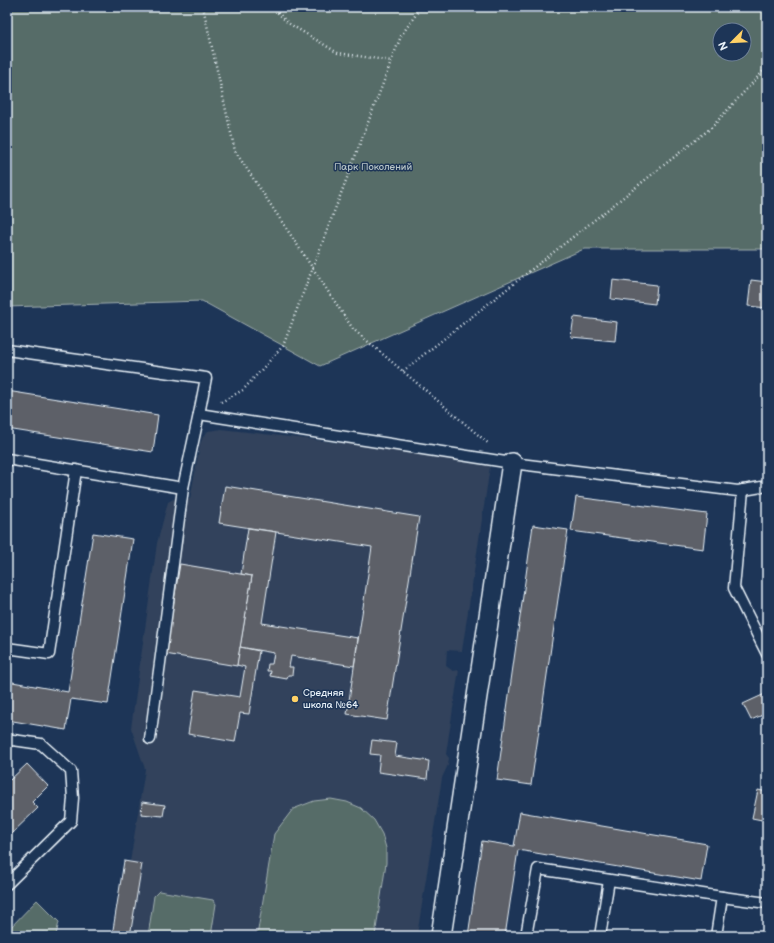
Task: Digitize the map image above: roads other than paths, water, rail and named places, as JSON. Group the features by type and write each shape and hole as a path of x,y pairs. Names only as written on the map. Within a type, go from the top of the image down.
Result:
{"street":[{"path":"441,936 512,463"}],"lane":[{"path":"7,350 206,378 183,488 150,739"},
{"path":"199,414 512,463 738,491 767,486"},
{"path":"7,459 183,488"},
{"path":"7,648 49,654 76,470"},
{"path":"743,490 734,588 767,654"},
{"path":"7,741 13,740 41,744 71,771 74,798 71,821 7,884"},
{"path":"526,936 538,869 767,903"},
{"path":"600,936 609,880"},
{"path":"716,936 722,897"}],"place":[{"name":"Средняя школа №64","path":"295,699"}],"park label":[{"name":"Парк Поколений","path":"373,167"}]}
